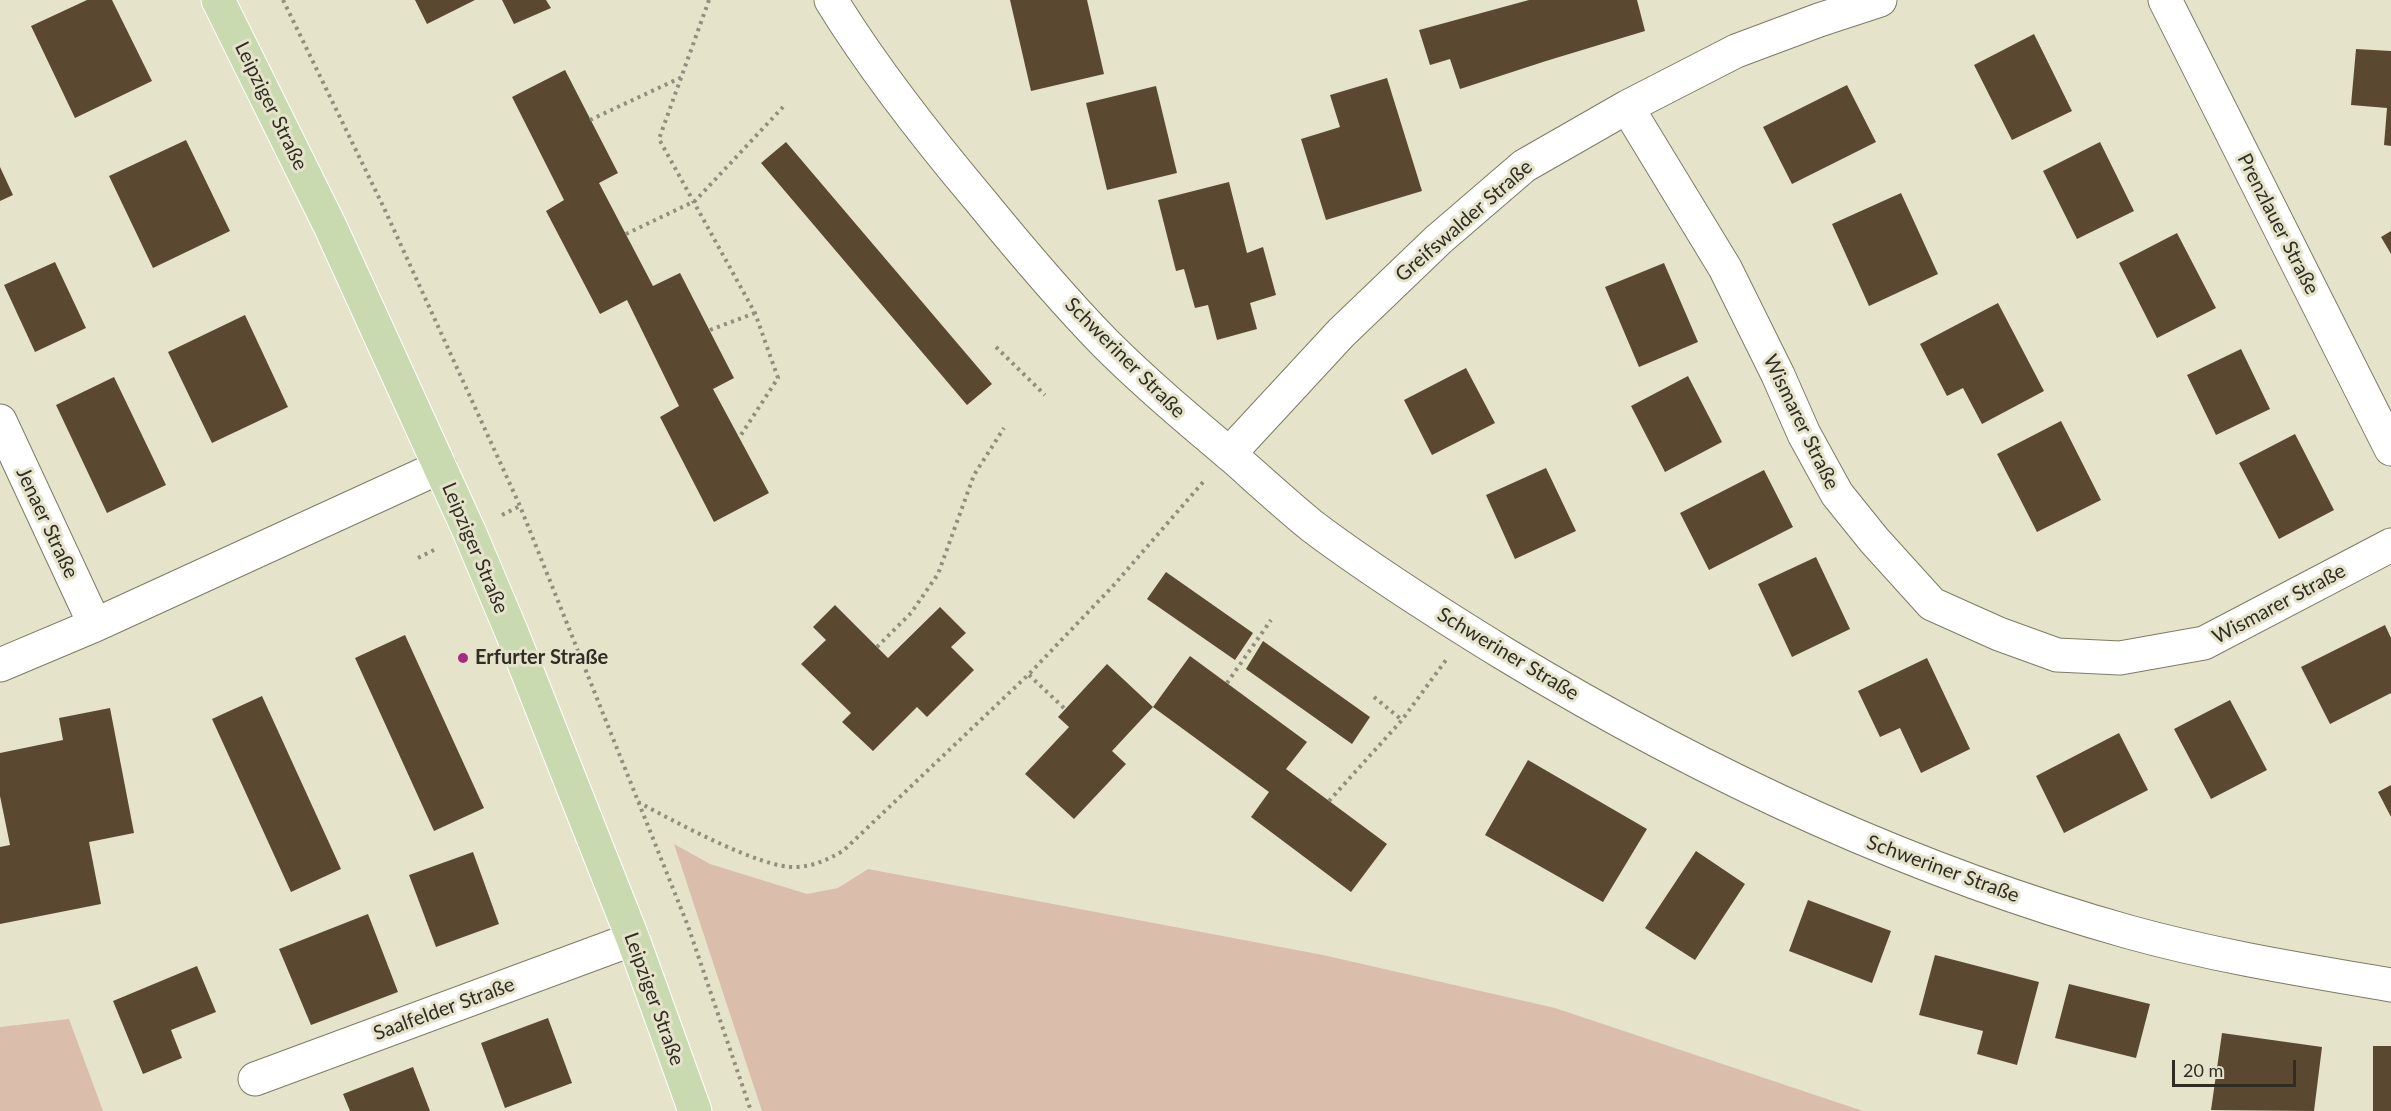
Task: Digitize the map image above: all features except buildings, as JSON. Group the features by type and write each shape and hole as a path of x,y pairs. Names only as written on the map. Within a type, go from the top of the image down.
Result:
{"main road":[{"name":"Leipziger Straße","path":"218,0 330,226 440,467 512,633 633,939 695,1111"}],"street":[{"name":"Schweriner Straße","path":"831,0 883,79 953,169 1033,264 1104,342 1176,410 1311,524 1411,595 1467,631 1564,690 1695,763 1853,836 1995,890 2141,935 2260,963 2391,985"},
{"name":"Greifswalder Straße","path":"1229,454 1341,333 1438,240 1524,166 1627,107 1736,51 1880,0"},
{"name":"Prenzlauer Straße","path":"2165,0 2391,449"},
{"name":"Wismarer Straße","path":"1627,107 1725,268 1778,375 1804,434 1837,494 1874,540 1932,604 2000,634 2057,655 2120,658 2204,643 2391,545"},
{"name":"Jenaer Straße","path":"0,421 95,625"},
{"path":"0,665 95,625 440,467"},
{"name":"Saalfelder Straße","path":"255,1078 633,939"}],"path":[{"path":"283,0 384,208 520,506 688,926 751,1111"},
{"path":"709,0 659,139 695,201 754,313 778,378 739,438"},
{"path":"590,120 682,76"},
{"path":"626,234 695,201 783,107"},
{"path":"710,330 754,313"},
{"path":"996,347 1045,394"},
{"path":"877,647 911,613 938,574 974,475 1005,428"},
{"path":"638,801 769,864 793,867 817,865 843,851 1029,674 1113,586 1229,454"},
{"path":"1227,683 1271,620"},
{"path":"1329,801 1402,720 1467,631"},
{"path":"1029,674 1065,709"},
{"path":"1374,697 1402,720"}],"shaded area":[{"path":"674,844 710,864 807,894 838,888 868,869 1323,955 1555,1008 1863,1111 762,1111"},
{"path":"69,1019 103,1111 0,1111 0,1027"}],"place":[{"name":"Erfurter Straße","path":"463,658"}]}
